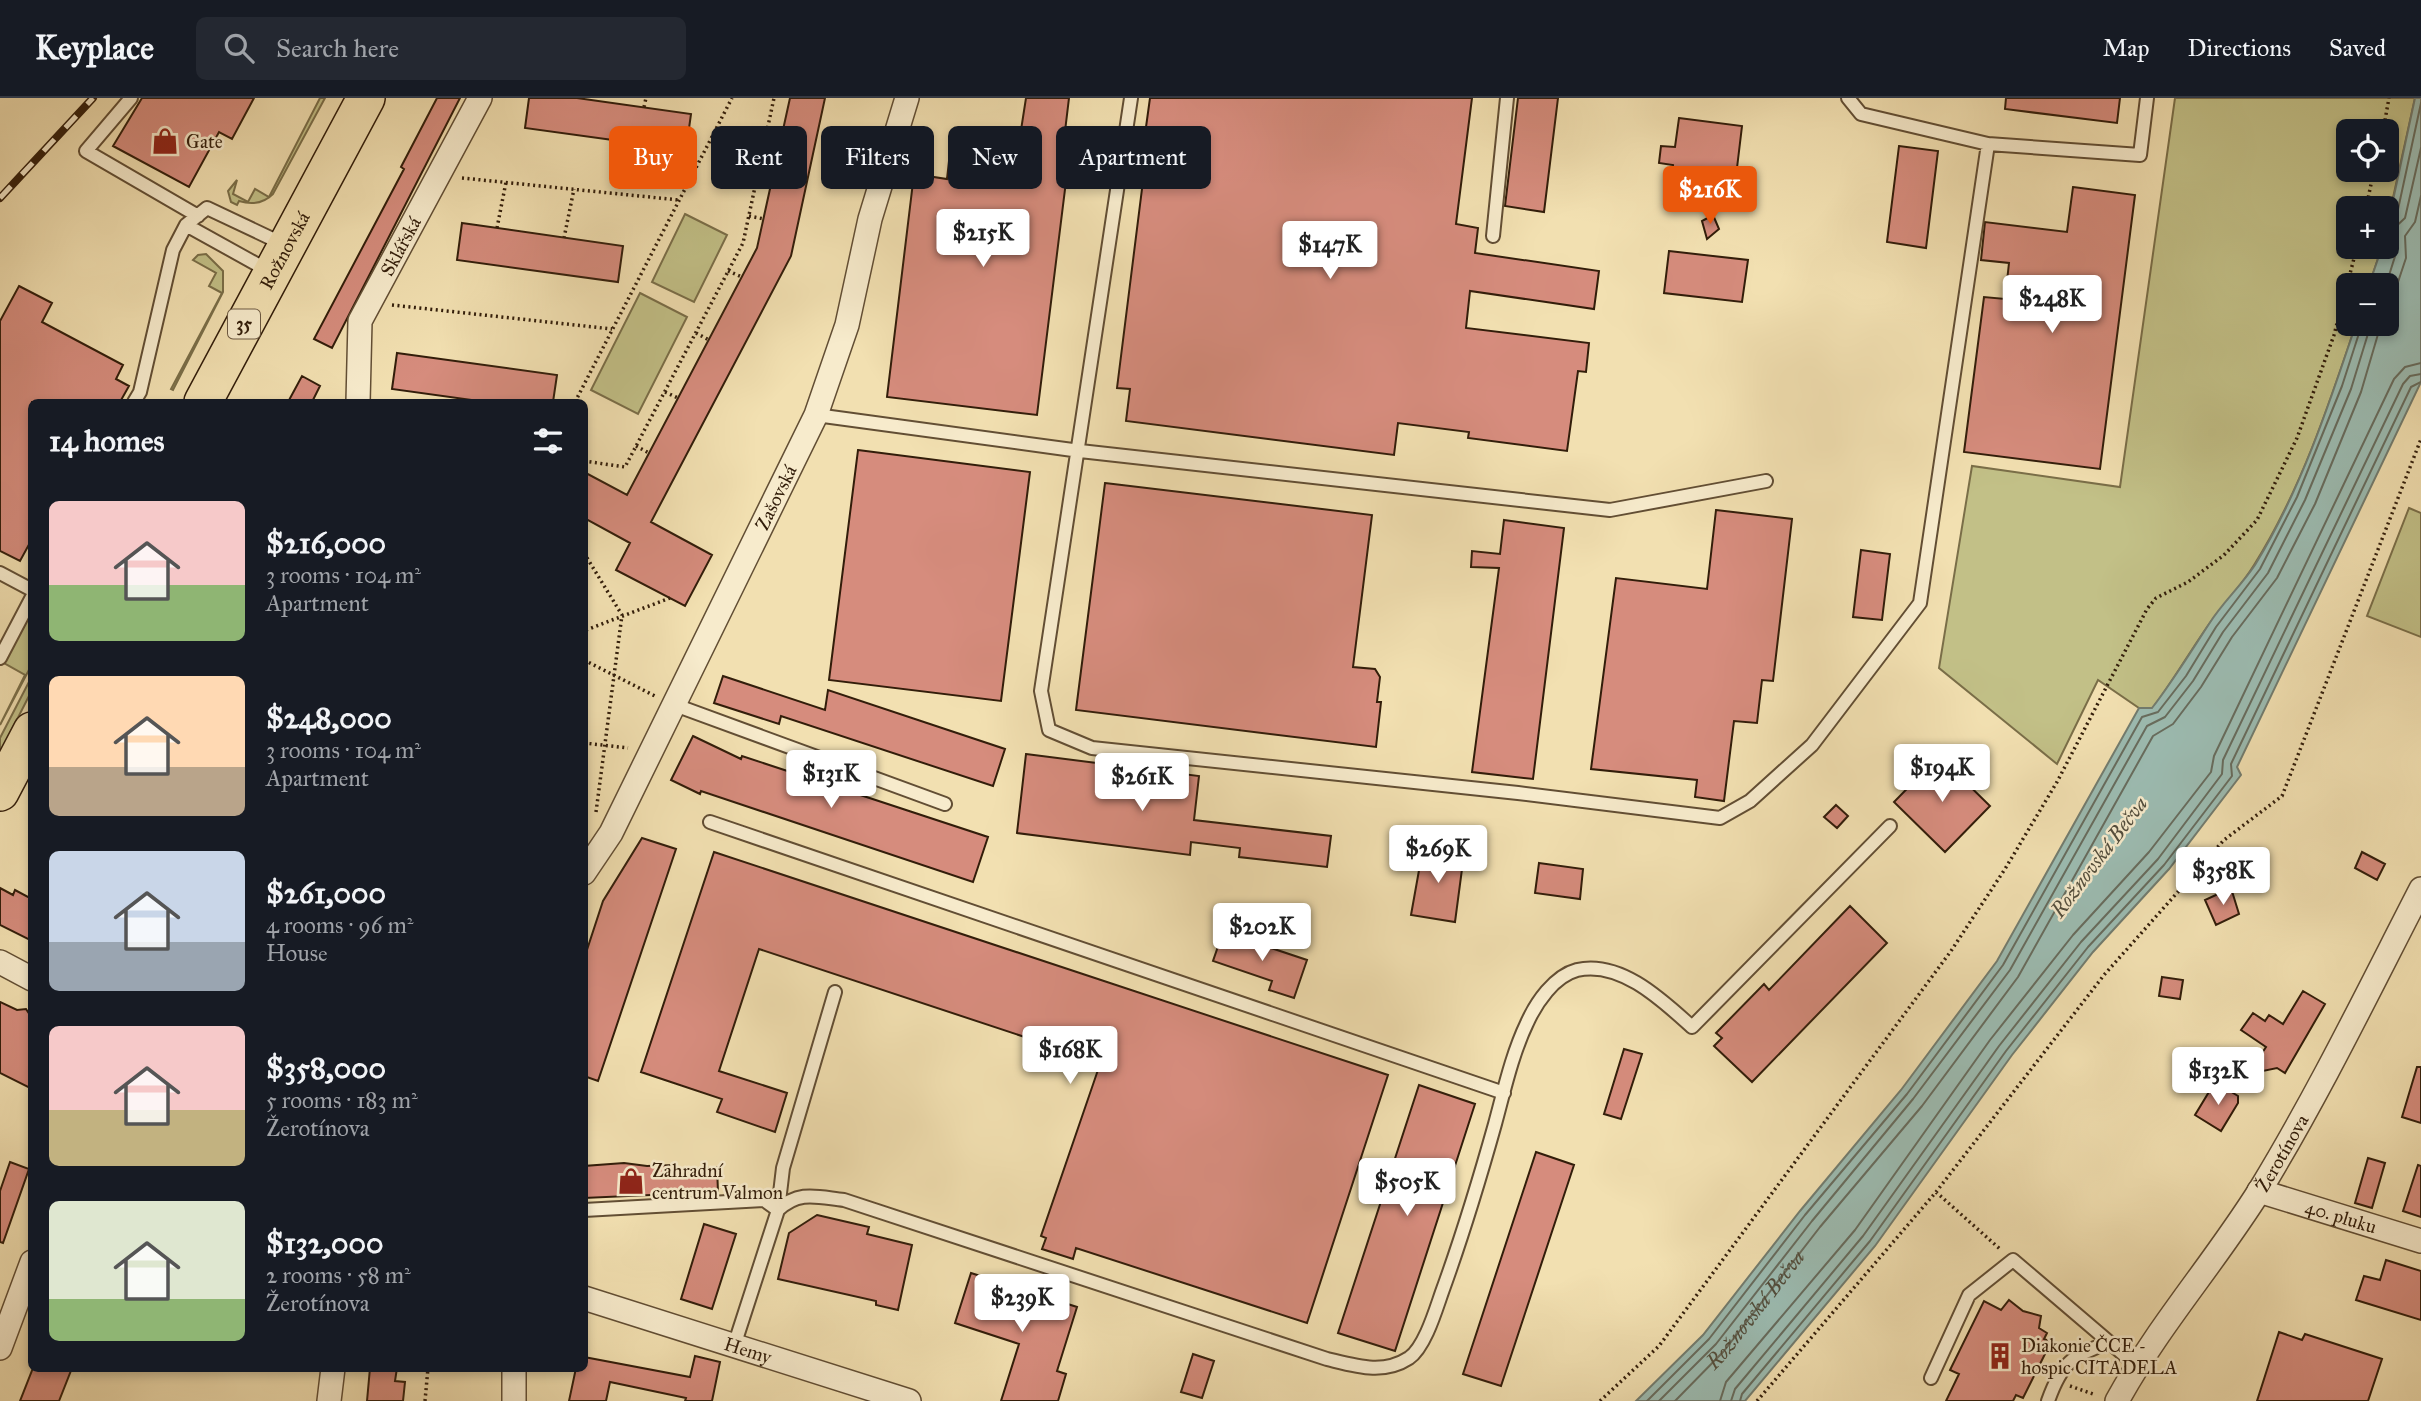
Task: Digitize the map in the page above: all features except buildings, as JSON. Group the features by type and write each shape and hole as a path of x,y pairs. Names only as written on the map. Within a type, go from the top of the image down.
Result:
{"main road":[{"name":"Rožnovská","path":"205,399 366,98"},
{"path":"0,792 28,739"}],"street":[{"name":"Sklářská","path":"358,399 360,321 480,98"},
{"name":"Zašovská","path":"588,867 611,833 662,699 816,415 846,325 870,219 907,98"},
{"name":"Žerotínova","path":"2117,1401 2136,1365 2259,1191 2303,1115 2421,890"},
{"path":"0,962 28,977"},
{"name":"40. pluku","path":"2259,1191 2421,1241"},
{"path":"0,1348 28,1273"},
{"name":"Hemy","path":"588,1299 909,1401"},
{"path":"329,1401 333,1372"},
{"path":"513,1401 514,1372"}],"lane":[{"path":"131,98 86,150 198,216"},
{"path":"1131,98 1080,450 1041,691 1049,730 1092,748 1518,793 1720,818 1750,801 1812,745 1920,603 1988,144"},
{"path":"1493,236 1507,98"},
{"path":"1848,98 1861,114 1988,144 2140,155 2147,98"},
{"path":"136,399 140,392 173,250 186,225 207,208 252,227 279,259"},
{"path":"186,225 279,259"},
{"path":"816,415 1080,450 1610,510 1766,481"},
{"path":"0,573 28,588"},
{"path":"0,658 28,605"},
{"path":"662,699 945,804"},
{"path":"710,821 1504,1093"},
{"path":"778,1210 790,1199 806,1196 844,1200 1327,1359 1363,1368 1385,1368 1411,1357 1429,1328 1463,1234 1527,1023 1550,986 1577,970 1601,971 1634,980 1656,994 1692,1027 1891,826"},
{"path":"734,1346 778,1210 783,1168 835,992"},
{"path":"588,1210 764,1200 778,1210"},
{"path":"1931,1378 1969,1295 2013,1260 2136,1365"},
{"path":"2048,1401 2055,1380 2074,1356 2109,1342"}],"path":[{"path":"644,107 646,98"},
{"path":"577,399 732,98"},
{"path":"769,126 774,98"},
{"path":"2385,119 2389,98"},
{"path":"439,175 679,200"},
{"path":"497,228 506,182"},
{"path":"564,238 573,189"},
{"path":"588,462 625,467 743,243 755,189"},
{"path":"749,216 764,219"},
{"path":"1600,1401 1659,1346 1951,951 2005,869 2057,782 2147,609 2156,598 2188,582 2224,555 2256,520 2302,426 2334,335 2354,259"},
{"path":"728,271 742,277"},
{"path":"370,303 612,329"},
{"path":"696,333 709,340"},
{"path":"665,392 678,398"},
{"path":"1757,1401 1936,1192 2104,975 2224,840 2281,796 2421,439"},
{"path":"636,446 649,453"},
{"path":"588,559 622,614 595,817 602,806"},
{"path":"588,629 670,598"},
{"path":"588,662 662,699"},
{"path":"588,744 635,748"},
{"path":"1936,1192 2013,1260"},
{"path":"425,1401 428,1372"}],"shaded area":[{"path":"320,98 325,98 269,197"},
{"path":"2175,98 2415,98 2399,171 2399,119 2336,119 2336,182 2396,182 2393,196 2336,196 2336,259 2378,259 2373,273 2336,273 2336,336 2352,336 2312,447 2286,508 2249,572 2212,620 2152,709 2139,708 2098,680 2057,764 1939,668 1972,466 2120,487"},
{"path":"237,180 233,194 248,202 255,189 269,197 257,203 248,203 239,201 237,205 231,202 228,191"},
{"path":"685,214 727,235 694,302 652,282"},
{"path":"206,254 223,271 223,292 173,390 171,389 222,293 209,286 216,273 193,260 198,255"},
{"path":"640,293 687,317 638,414 591,390"},
{"path":"2409,508 2421,513 2421,637 2367,616"},
{"path":"28,618 28,672 0,725 25,675 4,663"},
{"path":"28,684 28,698 0,753 0,738"}],"water":[{"name":"Rožnovská Bečva","path":"2415,98 2421,98 2421,382 2237,767 2241,775 2169,869 2093,952 2012,1055 1875,1246 1745,1401 1636,1401 1703,1335 1800,1211 1901,1090 1997,961 2139,708 2152,708 2214,616 2255,565 2271,537 2300,478 2352,336 2399,336 2399,273 2373,273 2378,259 2399,259 2399,196 2394,196"}],"railway":[{"path":"0,198 93,98"}],"place":[{"name":"Gate","path":"165,141"},
{"name":"Zahradní centrum Valmon","path":"631,1181"},
{"name":"Diakonie ČCE - hospic CITADELA","path":"2000,1356"}]}
